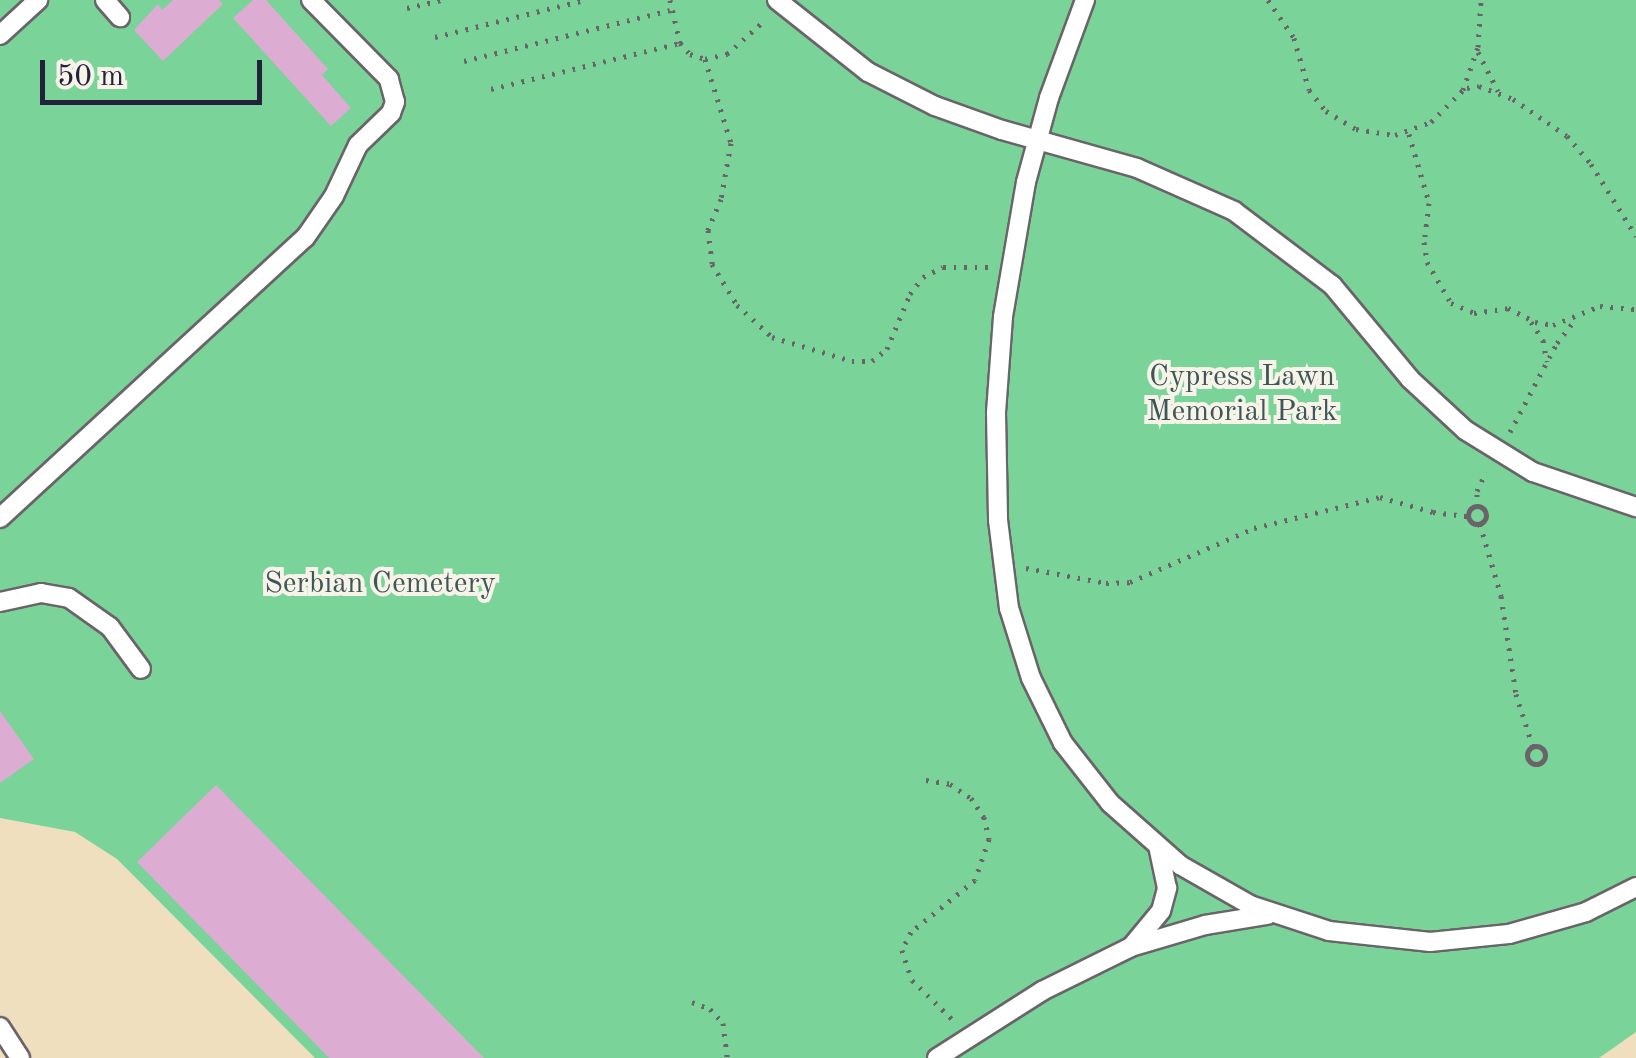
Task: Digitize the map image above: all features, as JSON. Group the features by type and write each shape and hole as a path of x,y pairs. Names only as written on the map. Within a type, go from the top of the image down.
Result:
{"lane":[{"path":"0,36 38,0"},
{"path":"105,0 120,17"},
{"path":"0,518 305,238 328,207 358,144 391,113 394,91 382,69 312,0"},
{"path":"1085,0 1037,140 1010,270 996,413 1002,570 1019,645 1045,711 1085,775 1159,850 1226,894 1275,915 1358,937 1468,939 1548,925 1636,887"},
{"path":"779,2 838,51 902,90 968,119 1137,168 1234,211 1332,285 1410,379 1465,430 1533,472 1636,508"},
{"path":"0,602 40,593 70,598 110,627 141,669"},
{"path":"1131,947 1162,911 1167,888 1159,850"},
{"path":"937,1058 1042,991 1131,947 1228,919 1275,915"},
{"path":"0,1027 20,1058"}],"path":[{"path":"407,8 441,0"},
{"path":"435,37 584,0"},
{"path":"670,0 680,43 690,54 705,60 734,49 779,2"},
{"path":"1268,0 1294,38 1309,90 1326,111 1356,129 1409,134 1440,115 1464,90 1478,47 1480,0"},
{"path":"464,61 670,10"},
{"path":"491,89 680,43"},
{"path":"1478,47 1484,70 1500,93"},
{"path":"705,60 731,144 721,199 708,230 712,264 737,306 772,337 852,361 872,361 887,349 910,294 932,271 958,264 1010,270"},
{"path":"1464,90 1479,86 1500,93 1538,114 1575,144 1636,236"},
{"path":"1409,134 1427,194 1424,251 1436,284 1451,303 1465,312 1508,308 1554,324 1600,306 1636,310"},
{"path":"1528,318 1543,340 1547,365 1557,343 1580,316"},
{"path":"1002,570 1036,568 1106,583 1130,582 1254,528 1380,497 1433,512 1468,516 1480,524"},
{"path":"1468,516 1471,509 1481,508 1485,516 1480,524 1501,596 1516,694 1533,747"},
{"path":"926,780 961,790 978,807 987,828 986,860 975,880 911,932 902,950 912,980 942,1007 965,1038"},
{"path":"692,1002 710,1009 723,1023 727,1058"}],"green space":[{"path":"0,0 1636,0 1636,1032 1599,1058 315,1058 117,859 75,832 0,818"}],"building":[{"path":"173,0 219,0 223,4 163,61 134,30 158,4 162,10"},
{"path":"253,0 266,0 328,69 322,75 351,108 331,126 233,18"},
{"path":"0,711 34,759 0,783"},
{"path":"216,785 484,1058 329,1058 137,862"}],"park label":[{"name":"Cypress Lawn Memorial Park","path":"1242,394"},
{"name":"Serbian Cemetery","path":"380,584"}]}
